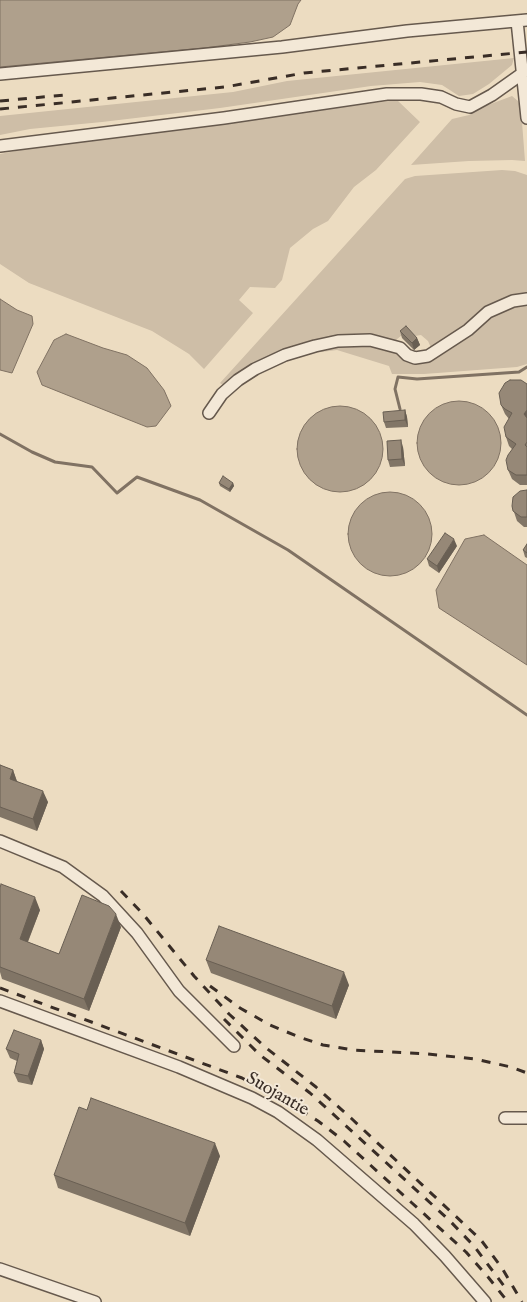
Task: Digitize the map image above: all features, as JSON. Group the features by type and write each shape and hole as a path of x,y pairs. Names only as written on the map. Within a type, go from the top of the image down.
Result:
{"street":[{"path":"0,74 282,47 522,20 523,74 527,118"},
{"path":"0,146 224,118 387,94 441,97 456,104 470,107 523,74"},
{"path":"209,413 222,394 238,380 255,369 285,355 338,341 370,340 400,348 407,355 416,358 428,356 468,330 493,309 513,301 527,299"},
{"path":"0,840 63,867 102,896 137,933 179,991 234,1046"},
{"name":"Suojantie","path":"0,1001 179,1067 252,1098 278,1112 318,1140 414,1224 445,1256 484,1302"},
{"path":"505,1118 527,1118"},
{"path":"0,1269 95,1302"}],"shaded area":[{"path":"0,0 301,0 290,25 273,37 204,48 0,67"},
{"path":"514,58 512,65 489,84 473,94 459,96 442,85 420,82 371,86 220,108 30,129 0,135 0,116 233,92 287,81"},
{"path":"512,96 518,101 521,109 525,161 469,161 411,165 452,119 469,115 480,108"},
{"path":"397,100 420,122 376,170 354,187 328,221 313,229 290,248 282,280 275,288 250,287 239,300 253,313 204,369 189,354 152,331 29,283 0,264 0,154 37,147"},
{"path":"502,170 515,171 527,175 527,293 518,294 490,305 462,329 432,350 428,341 421,335 415,336 408,330 396,340 389,341 331,339 226,387 220,383 405,179 415,176"},
{"path":"0,299 17,310 32,316 33,324 12,373 0,370"},
{"path":"527,301 527,364 517,367 424,374 392,374 389,366 337,350 298,355 332,346 368,344 394,350 411,361 489,314"},
{"path":"66,334 127,355 147,368 164,390 171,406 156,426 147,427 42,385 37,372 54,340"},
{"path":"451,401 467,401 483,408 494,419 501,435 498,459 489,473 483,478 467,485 451,485 435,478 424,467 417,451 417,435 424,419 435,408"},
{"path":"340,406 356,409 364,413 376,425 380,433 383,449 380,465 376,473 364,485 356,489 340,492 324,489 316,485 304,473 300,465 297,449 300,433 304,425 316,413 324,409"},
{"path":"390,492 406,495 420,504 429,518 432,534 429,550 420,564 406,573 390,576 374,573 360,564 351,550 348,534 351,518 360,504 374,495"},
{"path":"484,535 527,565 527,665 439,608 436,590 465,539"}],"building":[{"path":"406,326 417,338 412,343 400,331"},
{"path":"510,380 521,380 527,384 527,410 524,414 527,418 527,442 525,445 527,447 527,475 516,475 508,470 506,460 516,444 506,437 504,427 512,413 501,405 499,393 505,383"},
{"path":"405,410 405,420 384,422 383,412"},
{"path":"401,440 402,459 388,460 387,441"},
{"path":"223,476 233,483 229,489 219,483"},
{"path":"527,490 527,517 521,517 513,511 513,497 520,491"},
{"path":"445,533 454,539 437,566 427,559"},
{"path":"527,544 527,553 523,550"},
{"path":"0,765 13,770 10,779 43,791 33,819 0,807"},
{"path":"1,884 35,897 20,939 59,954 82,895 109,906 116,914 84,999 0,967"},
{"path":"219,926 344,972 332,1006 206,960"},
{"path":"14,1030 41,1040 28,1076 14,1073 19,1054 6,1049"},
{"path":"91,1098 215,1143 185,1223 54,1175 79,1107 87,1110"}],"waterway":[{"path":"400,409 395,389 398,377 417,379 519,372 527,367"},
{"path":"0,434 32,452 55,462 92,467 117,493 137,477 200,500 288,550 527,715"}],"railway":[{"path":"0,109 225,87 304,73 527,52"},
{"path":"0,101 65,95"},
{"path":"121,891 229,1014 265,1047 316,1087 352,1119 481,1240 502,1268 522,1302"},
{"path":"210,986 240,1008 270,1025 323,1045 353,1050 428,1054 475,1059 511,1067 527,1073"},
{"path":"0,988 242,1078 286,1101 318,1121 344,1141 466,1252 508,1302"},
{"path":"224,1019 260,1055 310,1093 449,1220 474,1246 507,1290"}]}
